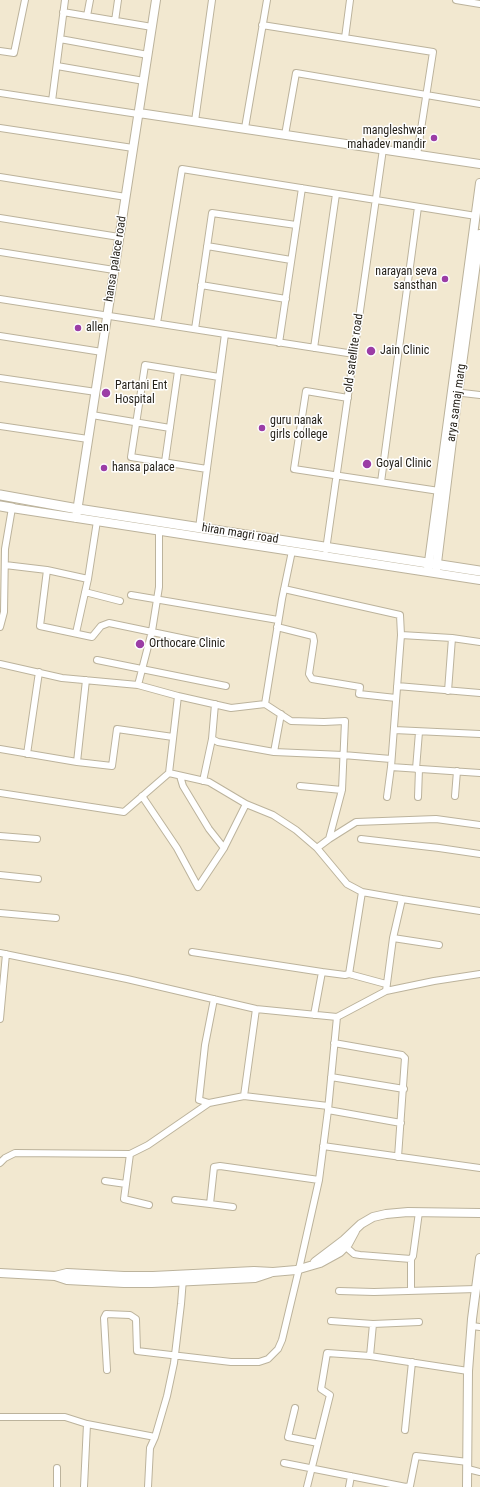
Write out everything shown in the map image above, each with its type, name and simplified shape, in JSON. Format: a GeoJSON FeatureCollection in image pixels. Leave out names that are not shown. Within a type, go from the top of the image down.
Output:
{"type":"FeatureCollection","features":[{"type":"Feature","properties":{"kind":"main road","name":"hiran magri road"},"geometry":{"type":"LineString","coordinates":[[0,495],[77,514],[199,528],[326,552],[432,568],[480,571]]}},
{"type":"Feature","properties":{"kind":"main road"},"geometry":{"type":"LineString","coordinates":[[0,506],[12,508]]}},
{"type":"Feature","properties":{"kind":"street"},"geometry":{"type":"LineString","coordinates":[[0,51],[14,53],[25,0]]}},
{"type":"Feature","properties":{"kind":"street"},"geometry":{"type":"LineString","coordinates":[[52,101],[65,0]]}},
{"type":"Feature","properties":{"kind":"street"},"geometry":{"type":"LineString","coordinates":[[87,16],[90,0]]}},
{"type":"Feature","properties":{"kind":"street"},"geometry":{"type":"LineString","coordinates":[[115,21],[118,0]]}},
{"type":"Feature","properties":{"kind":"street","name":"hansa palace road"},"geometry":{"type":"LineString","coordinates":[[77,514],[156,0]]}},
{"type":"Feature","properties":{"kind":"street"},"geometry":{"type":"LineString","coordinates":[[195,121],[212,0]]}},
{"type":"Feature","properties":{"kind":"street"},"geometry":{"type":"LineString","coordinates":[[245,128],[266,0]]}},
{"type":"Feature","properties":{"kind":"street"},"geometry":{"type":"LineString","coordinates":[[345,38],[350,0]]}},
{"type":"Feature","properties":{"kind":"street"},"geometry":{"type":"LineString","coordinates":[[456,0],[480,4]]}},
{"type":"Feature","properties":{"kind":"street"},"geometry":{"type":"LineString","coordinates":[[63,12],[152,27]]}},
{"type":"Feature","properties":{"kind":"street"},"geometry":{"type":"LineString","coordinates":[[262,25],[433,52],[418,155]]}},
{"type":"Feature","properties":{"kind":"street"},"geometry":{"type":"LineString","coordinates":[[60,39],[148,55]]}},
{"type":"Feature","properties":{"kind":"street"},"geometry":{"type":"LineString","coordinates":[[57,66],[144,81]]}},
{"type":"Feature","properties":{"kind":"street"},"geometry":{"type":"LineString","coordinates":[[285,135],[296,73],[480,104]]}},
{"type":"Feature","properties":{"kind":"street"},"geometry":{"type":"LineString","coordinates":[[0,93],[138,114],[245,128],[480,164]]}},
{"type":"Feature","properties":{"kind":"street"},"geometry":{"type":"LineString","coordinates":[[0,128],[133,148]]}},
{"type":"Feature","properties":{"kind":"street","name":"old satellite road"},"geometry":{"type":"LineString","coordinates":[[326,552],[382,149]]}},
{"type":"Feature","properties":{"kind":"street"},"geometry":{"type":"LineString","coordinates":[[157,323],[182,169],[476,216]]}},
{"type":"Feature","properties":{"kind":"street"},"geometry":{"type":"LineString","coordinates":[[0,177],[126,197]]}},
{"type":"Feature","properties":{"kind":"street"},"geometry":{"type":"LineString","coordinates":[[476,252],[476,216],[480,182]]}},
{"type":"Feature","properties":{"kind":"street"},"geometry":{"type":"LineString","coordinates":[[279,343],[302,188]]}},
{"type":"Feature","properties":{"kind":"street"},"geometry":{"type":"LineString","coordinates":[[314,348],[336,194]]}},
{"type":"Feature","properties":{"kind":"street"},"geometry":{"type":"LineString","coordinates":[[381,482],[418,207]]}},
{"type":"Feature","properties":{"kind":"street"},"geometry":{"type":"LineString","coordinates":[[195,329],[212,213],[296,225]]}},
{"type":"Feature","properties":{"kind":"street"},"geometry":{"type":"LineString","coordinates":[[0,218],[120,237]]}},
{"type":"Feature","properties":{"kind":"street","name":"arya samaj marg"},"geometry":{"type":"LineString","coordinates":[[432,568],[455,392],[480,234]]}},
{"type":"Feature","properties":{"kind":"street"},"geometry":{"type":"LineString","coordinates":[[207,246],[291,260]]}},
{"type":"Feature","properties":{"kind":"street"},"geometry":{"type":"LineString","coordinates":[[0,252],[114,270]]}},
{"type":"Feature","properties":{"kind":"street"},"geometry":{"type":"LineString","coordinates":[[201,285],[286,299]]}},
{"type":"Feature","properties":{"kind":"street"},"geometry":{"type":"LineString","coordinates":[[0,299],[354,354]]}},
{"type":"Feature","properties":{"kind":"street"},"geometry":{"type":"LineString","coordinates":[[199,528],[225,334]]}},
{"type":"Feature","properties":{"kind":"street"},"geometry":{"type":"LineString","coordinates":[[0,336],[102,352]]}},
{"type":"Feature","properties":{"kind":"street"},"geometry":{"type":"LineString","coordinates":[[207,469],[131,457],[145,365],[219,377]]}},
{"type":"Feature","properties":{"kind":"street"},"geometry":{"type":"LineString","coordinates":[[165,462],[178,371]]}},
{"type":"Feature","properties":{"kind":"street"},"geometry":{"type":"LineString","coordinates":[[0,378],[96,392]]}},
{"type":"Feature","properties":{"kind":"street"},"geometry":{"type":"LineString","coordinates":[[348,398],[306,391],[294,469],[439,491]]}},
{"type":"Feature","properties":{"kind":"street"},"geometry":{"type":"LineString","coordinates":[[480,396],[455,392],[439,491],[432,568],[480,580]]}},
{"type":"Feature","properties":{"kind":"street"},"geometry":{"type":"LineString","coordinates":[[92,415],[170,428]]}},
{"type":"Feature","properties":{"kind":"street"},"geometry":{"type":"LineString","coordinates":[[0,426],[88,439]]}},
{"type":"Feature","properties":{"kind":"street"},"geometry":{"type":"LineString","coordinates":[[0,627],[4,612],[5,548],[12,508],[77,514],[98,521],[292,551],[326,552]]}},
{"type":"Feature","properties":{"kind":"street"},"geometry":{"type":"LineString","coordinates":[[76,633],[88,579],[98,521]]}},
{"type":"Feature","properties":{"kind":"street"},"geometry":{"type":"LineString","coordinates":[[138,685],[152,631],[159,587],[159,531]]}},
{"type":"Feature","properties":{"kind":"street"},"geometry":{"type":"LineString","coordinates":[[265,704],[278,620],[292,551]]}},
{"type":"Feature","properties":{"kind":"street"},"geometry":{"type":"LineString","coordinates":[[5,566],[47,570],[88,579]]}},
{"type":"Feature","properties":{"kind":"street"},"geometry":{"type":"LineString","coordinates":[[47,570],[40,626],[92,637],[102,626],[109,624],[152,631],[200,642]]}},
{"type":"Feature","properties":{"kind":"street"},"geometry":{"type":"LineString","coordinates":[[284,589],[400,616],[401,635],[392,759],[387,797]]}},
{"type":"Feature","properties":{"kind":"street"},"geometry":{"type":"LineString","coordinates":[[85,592],[120,601]]}},
{"type":"Feature","properties":{"kind":"street"},"geometry":{"type":"LineString","coordinates":[[131,595],[278,620]]}},
{"type":"Feature","properties":{"kind":"street"},"geometry":{"type":"LineString","coordinates":[[277,627],[313,636],[314,641],[309,674],[312,679],[360,687],[359,694],[396,698]]}},
{"type":"Feature","properties":{"kind":"street"},"geometry":{"type":"LineString","coordinates":[[401,635],[452,638],[480,642]]}},
{"type":"Feature","properties":{"kind":"street"},"geometry":{"type":"LineString","coordinates":[[448,691],[452,638]]}},
{"type":"Feature","properties":{"kind":"street"},"geometry":{"type":"LineString","coordinates":[[97,660],[226,686]]}},
{"type":"Feature","properties":{"kind":"street"},"geometry":{"type":"LineString","coordinates":[[0,664],[62,678],[138,685],[231,708],[265,704],[291,721],[345,721],[342,790],[329,839]]}},
{"type":"Feature","properties":{"kind":"street"},"geometry":{"type":"LineString","coordinates":[[27,754],[39,672]]}},
{"type":"Feature","properties":{"kind":"street"},"geometry":{"type":"LineString","coordinates":[[77,762],[86,680]]}},
{"type":"Feature","properties":{"kind":"street"},"geometry":{"type":"LineString","coordinates":[[397,686],[480,693]]}},
{"type":"Feature","properties":{"kind":"street"},"geometry":{"type":"LineString","coordinates":[[0,793],[124,812],[169,773],[178,696]]}},
{"type":"Feature","properties":{"kind":"street"},"geometry":{"type":"LineString","coordinates":[[203,781],[212,739],[215,704]]}},
{"type":"Feature","properties":{"kind":"street"},"geometry":{"type":"LineString","coordinates":[[274,752],[281,714]]}},
{"type":"Feature","properties":{"kind":"street"},"geometry":{"type":"LineString","coordinates":[[0,749],[77,762],[112,766],[117,729],[173,737]]}},
{"type":"Feature","properties":{"kind":"street"},"geometry":{"type":"LineString","coordinates":[[394,730],[480,734]]}},
{"type":"Feature","properties":{"kind":"street"},"geometry":{"type":"LineString","coordinates":[[418,797],[419,732]]}},
{"type":"Feature","properties":{"kind":"street"},"geometry":{"type":"LineString","coordinates":[[212,739],[218,742],[274,752],[392,759]]}},
{"type":"Feature","properties":{"kind":"street"},"geometry":{"type":"LineString","coordinates":[[391,767],[480,773]]}},
{"type":"Feature","properties":{"kind":"street"},"geometry":{"type":"LineString","coordinates":[[455,796],[457,771]]}},
{"type":"Feature","properties":{"kind":"street"},"geometry":{"type":"LineString","coordinates":[[169,773],[209,782],[246,804],[273,815],[296,830],[317,848],[348,884],[362,892],[480,911]]}},
{"type":"Feature","properties":{"kind":"street"},"geometry":{"type":"LineString","coordinates":[[180,776],[187,792],[209,829],[224,848]]}},
{"type":"Feature","properties":{"kind":"street"},"geometry":{"type":"LineString","coordinates":[[300,786],[342,790]]}},
{"type":"Feature","properties":{"kind":"street"},"geometry":{"type":"LineString","coordinates":[[142,796],[178,848],[198,887],[224,848],[246,804]]}},
{"type":"Feature","properties":{"kind":"street"},"geometry":{"type":"LineString","coordinates":[[317,848],[356,822],[436,819],[480,825]]}},
{"type":"Feature","properties":{"kind":"street"},"geometry":{"type":"LineString","coordinates":[[0,836],[37,839]]}},
{"type":"Feature","properties":{"kind":"street"},"geometry":{"type":"LineString","coordinates":[[361,839],[480,854]]}},
{"type":"Feature","properties":{"kind":"street"},"geometry":{"type":"LineString","coordinates":[[0,875],[38,878]]}},
{"type":"Feature","properties":{"kind":"street"},"geometry":{"type":"LineString","coordinates":[[349,974],[362,892]]}},
{"type":"Feature","properties":{"kind":"street"},"geometry":{"type":"LineString","coordinates":[[386,991],[393,938],[402,899]]}},
{"type":"Feature","properties":{"kind":"street"},"geometry":{"type":"LineString","coordinates":[[0,914],[56,918]]}},
{"type":"Feature","properties":{"kind":"street"},"geometry":{"type":"LineString","coordinates":[[393,938],[439,945]]}},
{"type":"Feature","properties":{"kind":"street"},"geometry":{"type":"LineString","coordinates":[[192,952],[322,972],[345,975],[349,974],[386,984]]}},
{"type":"Feature","properties":{"kind":"street"},"geometry":{"type":"LineString","coordinates":[[0,1019],[3,954],[127,979],[256,1009],[337,1017],[386,991],[434,981],[480,974]]}},
{"type":"Feature","properties":{"kind":"street"},"geometry":{"type":"LineString","coordinates":[[314,1015],[322,972]]}},
{"type":"Feature","properties":{"kind":"street"},"geometry":{"type":"LineString","coordinates":[[209,1103],[199,1100],[205,1045],[214,999]]}},
{"type":"Feature","properties":{"kind":"street"},"geometry":{"type":"LineString","coordinates":[[244,1096],[256,1009]]}},
{"type":"Feature","properties":{"kind":"street"},"geometry":{"type":"LineString","coordinates":[[107,1370],[104,1318],[106,1314],[130,1316],[136,1319],[136,1350],[236,1362],[260,1362],[266,1361],[278,1349],[282,1340],[319,1180],[337,1017]]}},
{"type":"Feature","properties":{"kind":"street"},"geometry":{"type":"LineString","coordinates":[[334,1043],[402,1055],[405,1058],[406,1062],[398,1157]]}},
{"type":"Feature","properties":{"kind":"street"},"geometry":{"type":"LineString","coordinates":[[331,1077],[404,1089]]}},
{"type":"Feature","properties":{"kind":"street"},"geometry":{"type":"LineString","coordinates":[[0,1163],[4,1158],[15,1153],[130,1154],[148,1145],[209,1103],[244,1096],[328,1108],[401,1123]]}},
{"type":"Feature","properties":{"kind":"street"},"geometry":{"type":"LineString","coordinates":[[323,1146],[480,1168]]}},
{"type":"Feature","properties":{"kind":"street"},"geometry":{"type":"LineString","coordinates":[[130,1154],[124,1199],[149,1205]]}},
{"type":"Feature","properties":{"kind":"street"},"geometry":{"type":"LineString","coordinates":[[210,1204],[214,1167],[220,1166],[319,1180]]}},
{"type":"Feature","properties":{"kind":"street"},"geometry":{"type":"LineString","coordinates":[[106,1181],[126,1184]]}},
{"type":"Feature","properties":{"kind":"street"},"geometry":{"type":"LineString","coordinates":[[175,1200],[233,1207]]}},
{"type":"Feature","properties":{"kind":"street"},"geometry":{"type":"LineString","coordinates":[[310,1267],[355,1231],[361,1224],[367,1220],[379,1216],[418,1212],[480,1213]]}},
{"type":"Feature","properties":{"kind":"street"},"geometry":{"type":"LineString","coordinates":[[411,1290],[411,1259],[413,1256],[418,1212]]}},
{"type":"Feature","properties":{"kind":"street"},"geometry":{"type":"LineString","coordinates":[[0,1273],[55,1276],[67,1280],[124,1283],[183,1279],[255,1278],[273,1272],[310,1267],[328,1260],[346,1247],[355,1231]]}},
{"type":"Feature","properties":{"kind":"street"},"geometry":{"type":"LineString","coordinates":[[346,1247],[354,1254],[411,1259]]}},
{"type":"Feature","properties":{"kind":"street"},"geometry":{"type":"LineString","coordinates":[[467,1487],[468,1371],[476,1327],[476,1289],[480,1258]]}},
{"type":"Feature","properties":{"kind":"street"},"geometry":{"type":"LineString","coordinates":[[148,1487],[150,1448],[155,1437],[167,1396],[176,1354],[183,1279]]}},
{"type":"Feature","properties":{"kind":"street"},"geometry":{"type":"LineString","coordinates":[[339,1291],[374,1292],[476,1289]]}},
{"type":"Feature","properties":{"kind":"street"},"geometry":{"type":"LineString","coordinates":[[331,1321],[373,1324],[419,1322]]}},
{"type":"Feature","properties":{"kind":"street"},"geometry":{"type":"LineString","coordinates":[[370,1356],[373,1324]]}},
{"type":"Feature","properties":{"kind":"street"},"geometry":{"type":"LineString","coordinates":[[307,1487],[330,1395],[321,1389],[327,1353],[370,1356],[468,1371]]}},
{"type":"Feature","properties":{"kind":"street"},"geometry":{"type":"LineString","coordinates":[[405,1430],[412,1362]]}},
{"type":"Feature","properties":{"kind":"street"},"geometry":{"type":"LineString","coordinates":[[294,1408],[288,1437],[318,1443]]}},
{"type":"Feature","properties":{"kind":"street"},"geometry":{"type":"LineString","coordinates":[[0,1417],[64,1418],[155,1437]]}},
{"type":"Feature","properties":{"kind":"street"},"geometry":{"type":"LineString","coordinates":[[84,1487],[87,1424]]}},
{"type":"Feature","properties":{"kind":"street"},"geometry":{"type":"LineString","coordinates":[[284,1463],[351,1476],[391,1486],[406,1487],[410,1486],[416,1456],[468,1466],[480,1472]]}},
{"type":"Feature","properties":{"kind":"street"},"geometry":{"type":"LineString","coordinates":[[57,1468],[57,1487]]}},
{"type":"Feature","properties":{"kind":"street"},"geometry":{"type":"LineString","coordinates":[[348,1487],[351,1476]]}},
{"type":"Feature","properties":{"kind":"place","name":"mangleshwar mahadev mandir"},"geometry":{"type":"Point","coordinates":[434,138]}},
{"type":"Feature","properties":{"kind":"place","name":"narayan seva sansthan"},"geometry":{"type":"Point","coordinates":[445,279]}},
{"type":"Feature","properties":{"kind":"place","name":"allen"},"geometry":{"type":"Point","coordinates":[78,328]}},
{"type":"Feature","properties":{"kind":"place","name":"Jain Clinic"},"geometry":{"type":"Point","coordinates":[371,351]}},
{"type":"Feature","properties":{"kind":"place","name":"Partani Ent Hospital"},"geometry":{"type":"Point","coordinates":[106,393]}},
{"type":"Feature","properties":{"kind":"place","name":"guru nanak girls college"},"geometry":{"type":"Point","coordinates":[262,428]}},
{"type":"Feature","properties":{"kind":"place","name":"Goyal Clinic"},"geometry":{"type":"Point","coordinates":[367,464]}},
{"type":"Feature","properties":{"kind":"place","name":"hansa palace"},"geometry":{"type":"Point","coordinates":[104,468]}},
{"type":"Feature","properties":{"kind":"place","name":"Orthocare Clinic"},"geometry":{"type":"Point","coordinates":[140,644]}}]}
